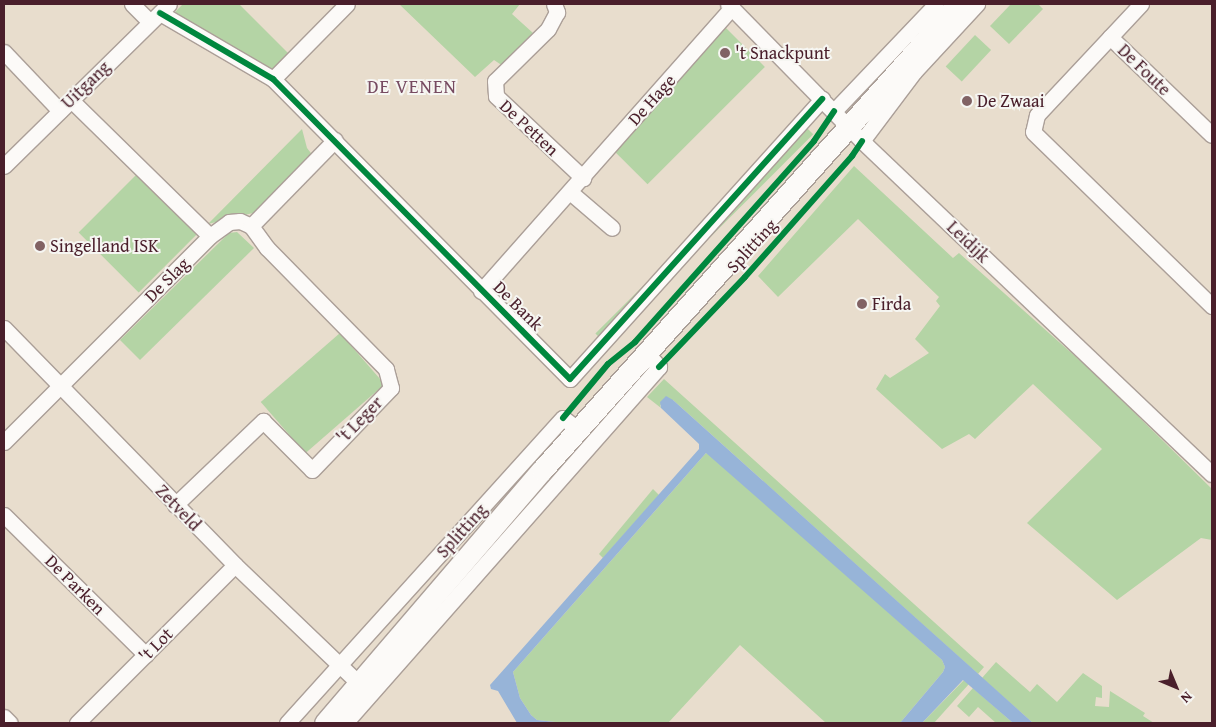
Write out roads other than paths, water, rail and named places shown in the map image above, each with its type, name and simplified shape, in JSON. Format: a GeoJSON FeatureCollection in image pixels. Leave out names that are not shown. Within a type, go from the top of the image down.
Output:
{"type":"FeatureCollection","features":[{"type":"Feature","properties":{"kind":"main road","name":"Splitting"},"geometry":{"type":"LineString","coordinates":[[325,723],[363,688],[571,424],[647,354],[958,4]]}},
{"type":"Feature","properties":{"kind":"street","name":"De Bank"},"geometry":{"type":"LineString","coordinates":[[132,4],[159,13],[273,79],[570,379],[822,99]]}},
{"type":"Feature","properties":{"kind":"street"},"geometry":{"type":"LineString","coordinates":[[273,79],[347,4]]}},
{"type":"Feature","properties":{"kind":"street","name":"De Petten"},"geometry":{"type":"LineString","coordinates":[[554,4],[557,12],[548,29],[495,81],[496,96],[582,178]]}},
{"type":"Feature","properties":{"kind":"street","name":"Splitting"},"geometry":{"type":"LineString","coordinates":[[848,126],[936,4]]}},
{"type":"Feature","properties":{"kind":"street","name":"Splitting"},"geometry":{"type":"LineString","coordinates":[[848,126],[914,72],[977,4]]}},
{"type":"Feature","properties":{"kind":"street","name":"De Foute"},"geometry":{"type":"LineString","coordinates":[[1141,4],[1110,37],[1212,135]]}},
{"type":"Feature","properties":{"kind":"street","name":"De Hage"},"geometry":{"type":"LineString","coordinates":[[481,291],[570,192],[730,5]]}},
{"type":"Feature","properties":{"kind":"street","name":"Leidijk"},"geometry":{"type":"LineString","coordinates":[[730,5],[848,126],[1212,474]]}},
{"type":"Feature","properties":{"kind":"street","name":"Uitgang"},"geometry":{"type":"LineString","coordinates":[[4,166],[159,13]]}},
{"type":"Feature","properties":{"kind":"street"},"geometry":{"type":"LineString","coordinates":[[1110,37],[1037,115],[1033,132],[1212,306]]}},
{"type":"Feature","properties":{"kind":"street"},"geometry":{"type":"LineString","coordinates":[[4,52],[60,111]]}},
{"type":"Feature","properties":{"kind":"street"},"geometry":{"type":"LineString","coordinates":[[71,100],[210,236]]}},
{"type":"Feature","properties":{"kind":"street"},"geometry":{"type":"LineString","coordinates":[[251,226],[335,140]]}},
{"type":"Feature","properties":{"kind":"street"},"geometry":{"type":"LineString","coordinates":[[570,192],[612,228]]}},
{"type":"Feature","properties":{"kind":"street","name":"De Slag"},"geometry":{"type":"LineString","coordinates":[[4,442],[210,236],[229,222],[240,221],[251,226]]}},
{"type":"Feature","properties":{"kind":"street","name":"'t Leger"},"geometry":{"type":"LineString","coordinates":[[175,505],[262,421],[312,470],[391,388],[386,369],[267,248],[251,226]]}},
{"type":"Feature","properties":{"kind":"street","name":"Zetveld"},"geometry":{"type":"LineString","coordinates":[[4,328],[175,505],[363,688]]}},
{"type":"Feature","properties":{"kind":"street","name":"Splitting"},"geometry":{"type":"LineString","coordinates":[[345,723],[363,688],[659,367],[647,354]]}},
{"type":"Feature","properties":{"kind":"street","name":"Splitting"},"geometry":{"type":"LineString","coordinates":[[287,723],[571,424]]}},
{"type":"Feature","properties":{"kind":"street","name":"De Parken"},"geometry":{"type":"LineString","coordinates":[[4,515],[146,655]]}},
{"type":"Feature","properties":{"kind":"street","name":"'t Lot"},"geometry":{"type":"LineString","coordinates":[[77,723],[235,565]]}},
{"type":"Feature","properties":{"kind":"street"},"geometry":{"type":"LineString","coordinates":[[4,717],[10,723]]}},
{"type":"Feature","properties":{"kind":"water"},"geometry":{"type":"Polygon","coordinates":[[[666,396],[673,400],[1033,723],[1013,723],[963,680],[922,723],[900,723],[943,672],[945,667],[942,660],[706,453],[513,672],[520,698],[531,715],[537,720],[564,723],[517,723],[498,691],[491,689],[490,685],[699,449],[699,444],[661,408],[660,402],[666,396]]]}},
{"type":"Feature","properties":{"kind":"place","name":"'t Snackpunt"},"geometry":{"type":"Point","coordinates":[725,53]}},
{"type":"Feature","properties":{"kind":"place","name":"De Zwaai"},"geometry":{"type":"Point","coordinates":[967,101]}},
{"type":"Feature","properties":{"kind":"place","name":"Singelland ISK"},"geometry":{"type":"Point","coordinates":[40,246]}},
{"type":"Feature","properties":{"kind":"place","name":"Firda"},"geometry":{"type":"Point","coordinates":[862,304]}},
{"type":"Feature","properties":{"kind":"district","name":"DE VENEN"},"geometry":{"type":"Point","coordinates":[412,87]}}]}
